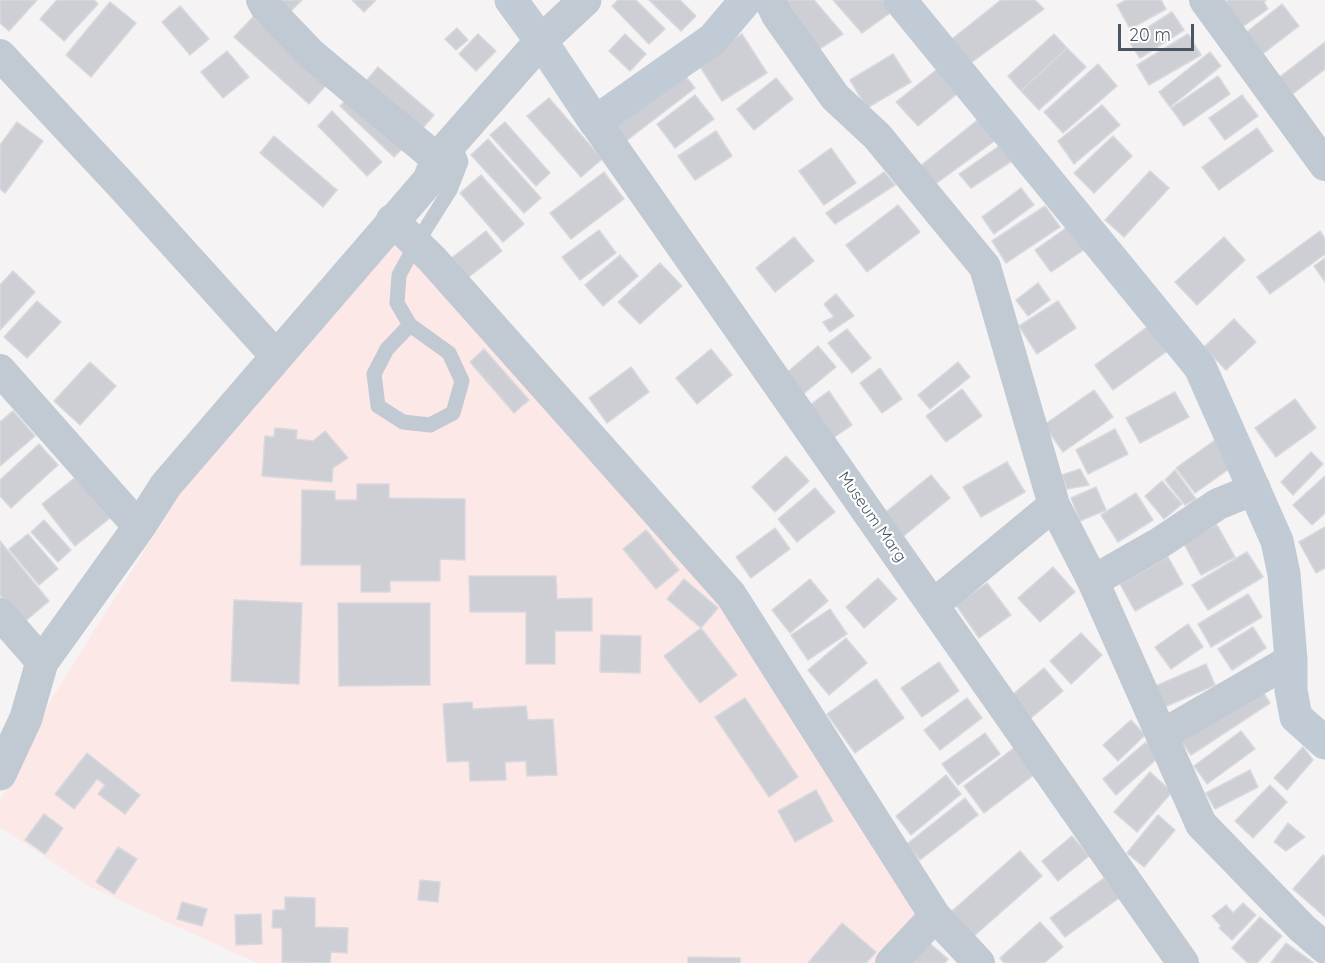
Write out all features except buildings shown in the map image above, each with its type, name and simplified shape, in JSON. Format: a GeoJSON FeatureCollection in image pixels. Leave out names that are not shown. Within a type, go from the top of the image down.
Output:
{"type":"FeatureCollection","features":[{"type":"Feature","properties":{"kind":"main road"},"geometry":{"type":"LineString","coordinates":[[511,0],[541,40],[595,122],[713,39],[746,0]]}},
{"type":"Feature","properties":{"kind":"main road"},"geometry":{"type":"LineString","coordinates":[[900,0],[1200,366],[1277,541],[1284,574],[1291,660],[1291,690],[1296,717],[1325,743]]}},
{"type":"Feature","properties":{"kind":"street"},"geometry":{"type":"LineString","coordinates":[[262,0],[311,54],[445,150]]}},
{"type":"Feature","properties":{"kind":"street"},"geometry":{"type":"LineString","coordinates":[[0,774],[26,718],[42,662],[140,527],[166,485],[392,220],[429,180],[445,150],[541,40],[585,0]]}},
{"type":"Feature","properties":{"kind":"street"},"geometry":{"type":"LineString","coordinates":[[770,0],[777,15],[834,97],[877,136],[985,267],[1054,505],[1093,581],[1201,824],[1302,928],[1325,948]]}},
{"type":"Feature","properties":{"kind":"street"},"geometry":{"type":"LineString","coordinates":[[1205,0],[1325,165]]}},
{"type":"Feature","properties":{"kind":"street"},"geometry":{"type":"LineString","coordinates":[[0,55],[276,356]]}},
{"type":"Feature","properties":{"kind":"street","name":"Museum Marg"},"geometry":{"type":"LineString","coordinates":[[595,122],[1184,963]]}},
{"type":"Feature","properties":{"kind":"street"},"geometry":{"type":"LineString","coordinates":[[392,220],[440,268],[731,595],[935,916],[979,963]]}},
{"type":"Feature","properties":{"kind":"street"},"geometry":{"type":"LineString","coordinates":[[0,370],[140,527]]}},
{"type":"Feature","properties":{"kind":"street"},"geometry":{"type":"LineString","coordinates":[[1093,581],[1158,544],[1218,504],[1255,489]]}},
{"type":"Feature","properties":{"kind":"street"},"geometry":{"type":"LineString","coordinates":[[933,604],[1054,505]]}},
{"type":"Feature","properties":{"kind":"street"},"geometry":{"type":"LineString","coordinates":[[0,614],[42,662]]}},
{"type":"Feature","properties":{"kind":"street"},"geometry":{"type":"LineString","coordinates":[[1162,735],[1291,660]]}},
{"type":"Feature","properties":{"kind":"street"},"geometry":{"type":"LineString","coordinates":[[891,963],[935,916]]}},
{"type":"Feature","properties":{"kind":"lane"},"geometry":{"type":"LineString","coordinates":[[410,325],[387,349],[374,374],[378,406],[403,422],[430,425],[453,413],[462,381],[449,353],[410,325],[396,303],[399,275],[416,243],[450,190],[461,162],[445,150]]}},
{"type":"Feature","properties":{"kind":"shaded area"},"geometry":{"type":"Polygon","coordinates":[[[397,243],[711,591],[915,911],[914,923],[879,963],[257,963],[89,886],[0,827],[0,801],[51,700],[185,486],[397,243]]]}}]}
